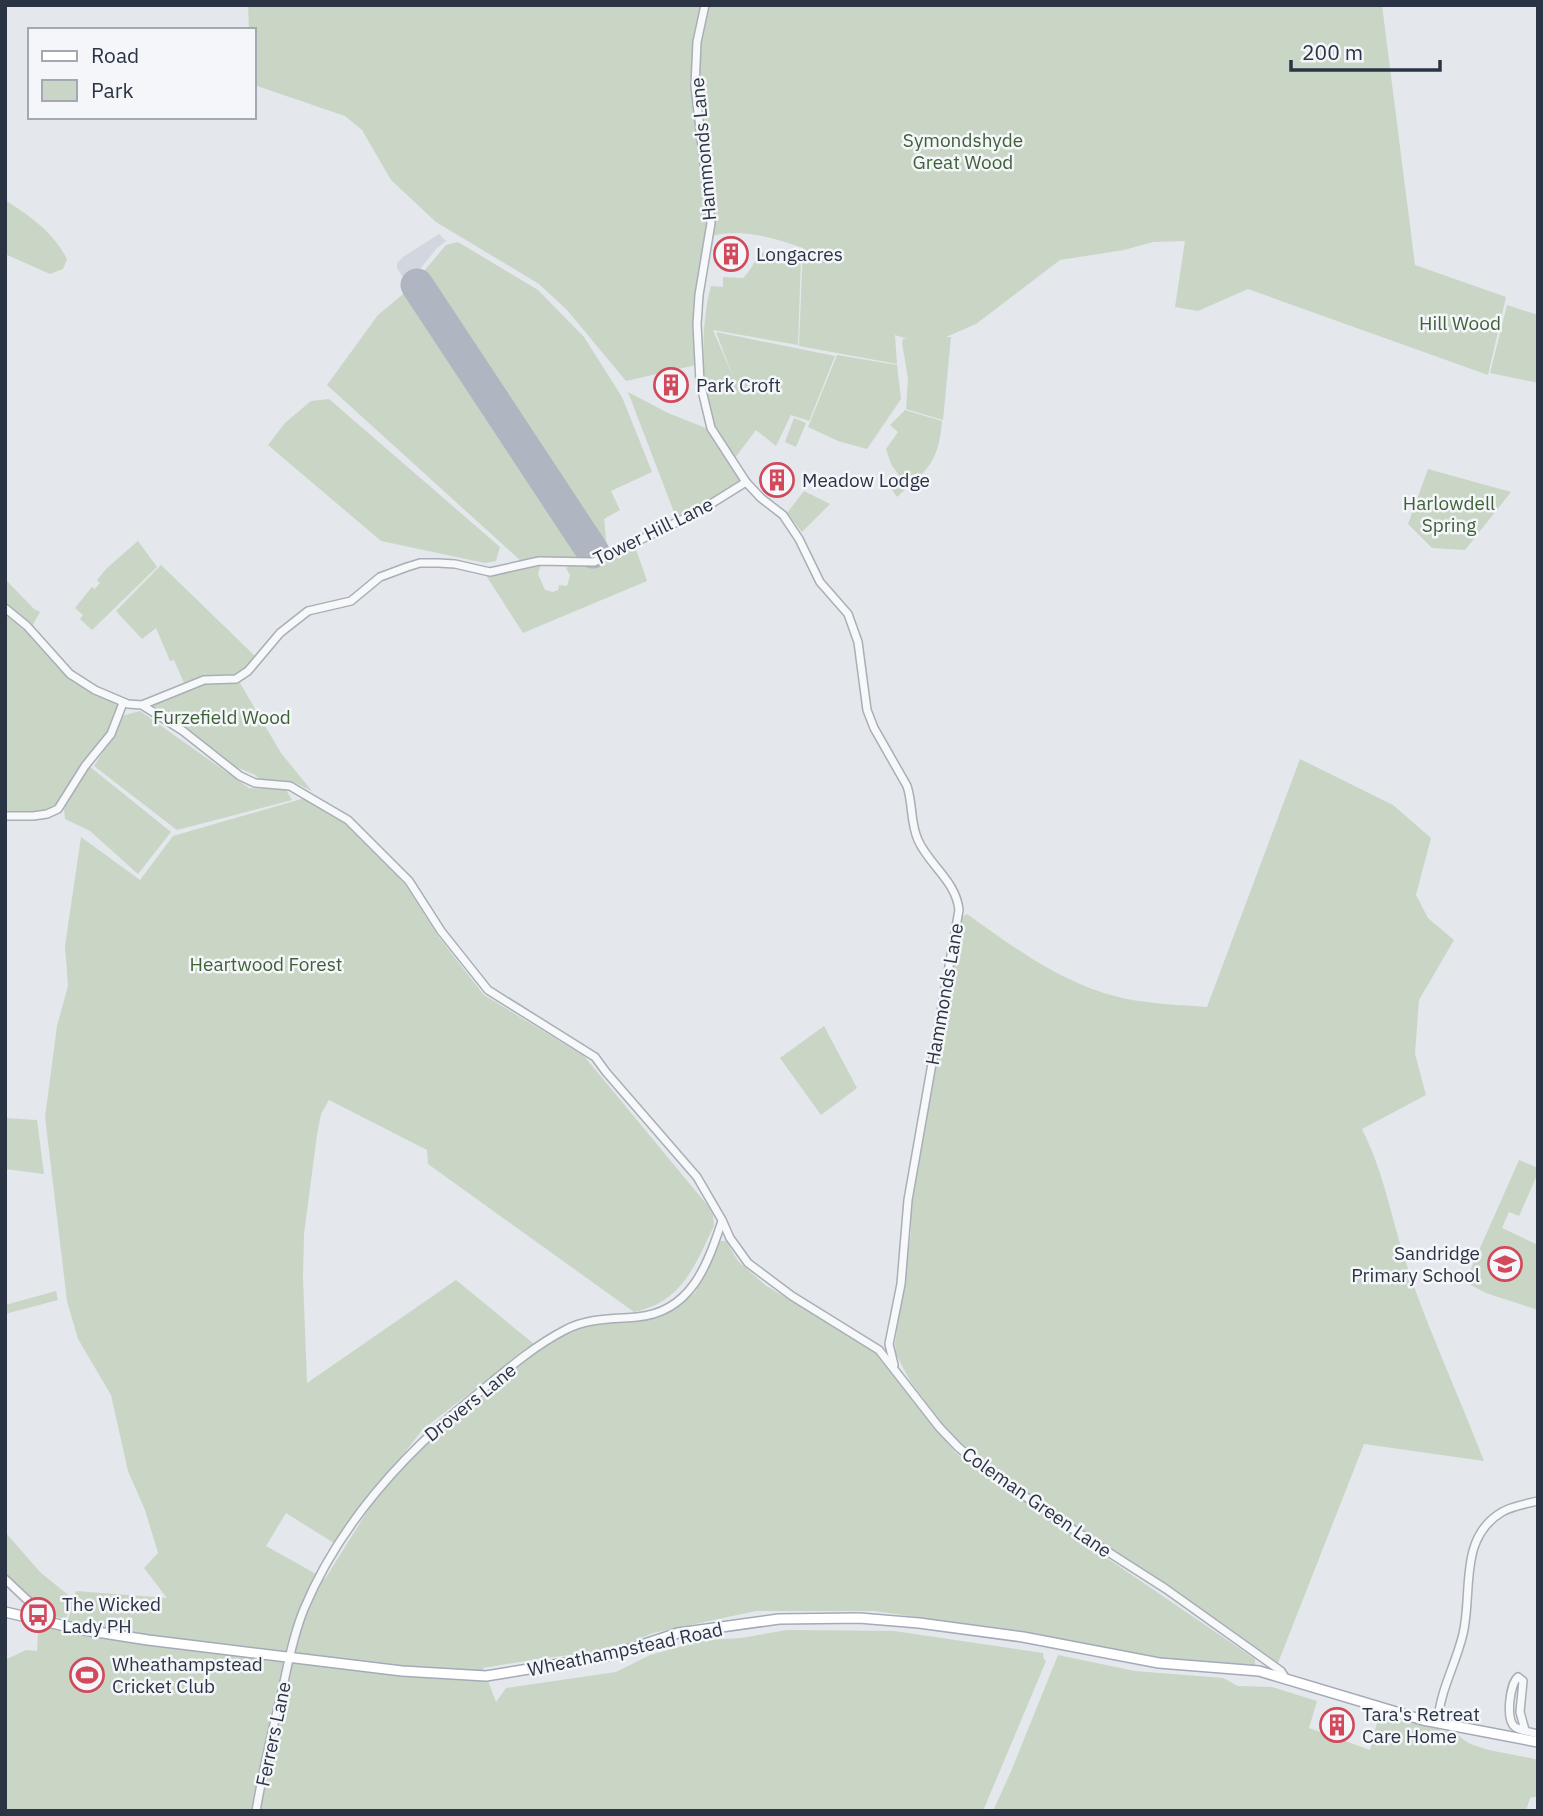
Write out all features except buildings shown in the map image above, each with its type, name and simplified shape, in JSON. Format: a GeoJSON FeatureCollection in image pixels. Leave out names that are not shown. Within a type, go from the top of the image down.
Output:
{"type":"FeatureCollection","features":[{"type":"Feature","properties":{"kind":"main road","name":"Wheathampstead Road"},"geometry":{"type":"LineString","coordinates":[[5,1612],[112,1635],[425,1673],[494,1676],[608,1656],[692,1631],[779,1619],[859,1618],[919,1623],[1001,1633],[1159,1663],[1245,1669],[1393,1712],[1478,1732],[1538,1742]]}},
{"type":"Feature","properties":{"kind":"street","name":"Hammonds Lane"},"geometry":{"type":"LineString","coordinates":[[705,5],[698,42],[695,86],[711,223],[697,314],[700,382],[714,436],[746,482],[783,515],[799,539],[820,582],[848,614],[858,642],[867,710],[874,728],[907,786],[913,827],[919,843],[958,900],[959,910],[949,973],[908,1200],[901,1284],[889,1344],[894,1366]]}},
{"type":"Feature","properties":{"kind":"street","name":"Tower Hill Lane"},"geometry":{"type":"LineString","coordinates":[[142,705],[204,680],[236,679],[248,671],[280,633],[308,611],[351,601],[380,577],[407,567],[420,563],[455,564],[490,572],[539,561],[594,562],[698,512],[746,482]]}},
{"type":"Feature","properties":{"kind":"street","name":"Coleman Green Lane"},"geometry":{"type":"LineString","coordinates":[[5,608],[27,626],[70,674],[94,690],[123,703],[142,705],[183,731],[240,776],[255,783],[290,786],[348,820],[409,881],[441,931],[488,990],[596,1057],[697,1177],[748,1263],[880,1350],[939,1427],[976,1462],[1063,1523],[1166,1589],[1281,1671],[1286,1679]]}},
{"type":"Feature","properties":{"kind":"street"},"geometry":{"type":"LineString","coordinates":[[5,816],[47,814],[58,808],[85,766],[111,734],[123,703]]}},
{"type":"Feature","properties":{"kind":"street","name":"Drovers Lane"},"geometry":{"type":"LineString","coordinates":[[289,1657],[303,1610],[325,1566],[365,1505],[412,1450],[435,1428],[542,1343],[565,1330],[579,1323],[651,1315],[681,1300],[692,1290],[722,1220]]}},
{"type":"Feature","properties":{"kind":"street"},"geometry":{"type":"LineString","coordinates":[[718,1233],[729,1235]]}},
{"type":"Feature","properties":{"kind":"street"},"geometry":{"type":"LineString","coordinates":[[880,1350],[889,1344]]}},
{"type":"Feature","properties":{"kind":"street"},"geometry":{"type":"LineString","coordinates":[[1438,1721],[1440,1699],[1463,1633],[1467,1613],[1470,1558],[1477,1537],[1490,1521],[1504,1510],[1538,1501]]}},
{"type":"Feature","properties":{"kind":"street"},"geometry":{"type":"LineString","coordinates":[[5,1579],[39,1611],[43,1621]]}},
{"type":"Feature","properties":{"kind":"street","name":"Ferrers Lane"},"geometry":{"type":"LineString","coordinates":[[256,1811],[289,1657]]}},
{"type":"Feature","properties":{"kind":"street"},"geometry":{"type":"LineString","coordinates":[[1525,1730],[1520,1712],[1522,1681],[1518,1677],[1512,1685],[1510,1720],[1514,1726],[1525,1730],[1538,1734]]}},
{"type":"Feature","properties":{"kind":"shaded area"},"geometry":{"type":"Polygon","coordinates":[[[439,234],[446,241],[416,274],[584,524],[604,519],[607,553],[590,560],[397,268],[397,263],[403,257],[439,234]]]}},
{"type":"Feature","properties":{"kind":"green space","name":"Symondshyde Great Wood"},"geometry":{"type":"Polygon","coordinates":[[[248,5],[1382,5],[1415,265],[1506,297],[1488,375],[1248,289],[1198,311],[1175,307],[1185,241],[1153,242],[1124,250],[1060,260],[976,324],[946,337],[951,337],[943,420],[906,409],[908,378],[902,343],[903,339],[907,339],[895,335],[897,364],[799,346],[803,248],[767,237],[730,233],[706,238],[696,365],[626,381],[567,310],[539,284],[436,222],[391,180],[362,130],[345,116],[256,86],[256,28],[249,28],[248,5]]]}},
{"type":"Feature","properties":{"kind":"green space"},"geometry":{"type":"Polygon","coordinates":[[[5,200],[55,240],[67,259],[63,269],[50,274],[5,254],[5,200]]]}},
{"type":"Feature","properties":{"kind":"green space"},"geometry":{"type":"Polygon","coordinates":[[[458,242],[538,290],[584,337],[622,397],[652,472],[611,491],[620,510],[604,519],[607,553],[590,560],[552,557],[522,562],[327,385],[378,315],[408,290],[446,245],[458,242]]]}},
{"type":"Feature","properties":{"kind":"green space"},"geometry":{"type":"Polygon","coordinates":[[[765,252],[801,256],[798,345],[713,330],[733,377],[716,332],[835,356],[809,421],[791,415],[776,446],[756,430],[735,458],[716,430],[706,394],[704,337],[707,301],[711,286],[723,287],[723,277],[743,278],[758,257],[765,252]]]}},
{"type":"Feature","properties":{"kind":"green space"},"geometry":{"type":"Polygon","coordinates":[[[1507,305],[1538,315],[1538,383],[1490,373],[1507,305]]]}},
{"type":"Feature","properties":{"kind":"green space"},"geometry":{"type":"Polygon","coordinates":[[[837,355],[897,365],[901,399],[867,449],[838,441],[808,427],[837,355]]]}},
{"type":"Feature","properties":{"kind":"green space"},"geometry":{"type":"Polygon","coordinates":[[[628,392],[668,413],[706,428],[743,482],[677,520],[628,392]]]}},
{"type":"Feature","properties":{"kind":"green space"},"geometry":{"type":"Polygon","coordinates":[[[329,399],[500,547],[496,561],[485,563],[381,541],[268,445],[285,423],[311,401],[329,399]]]}},
{"type":"Feature","properties":{"kind":"green space"},"geometry":{"type":"Polygon","coordinates":[[[905,410],[942,421],[938,447],[930,465],[897,497],[890,487],[900,477],[891,464],[886,449],[898,432],[890,425],[905,410]]]}},
{"type":"Feature","properties":{"kind":"green space"},"geometry":{"type":"Polygon","coordinates":[[[794,418],[806,423],[796,447],[785,442],[794,418]]]}},
{"type":"Feature","properties":{"kind":"green space","name":"Harlowdell Spring"},"geometry":{"type":"Polygon","coordinates":[[[1428,469],[1511,492],[1465,550],[1432,548],[1408,524],[1428,469]]]}},
{"type":"Feature","properties":{"kind":"green space"},"geometry":{"type":"Polygon","coordinates":[[[804,491],[830,504],[802,532],[787,513],[804,491]]]}},
{"type":"Feature","properties":{"kind":"green space"},"geometry":{"type":"Polygon","coordinates":[[[138,541],[157,567],[92,630],[80,619],[83,615],[75,608],[92,587],[95,589],[100,583],[97,580],[107,568],[138,541]]]}},
{"type":"Feature","properties":{"kind":"green space"},"geometry":{"type":"Polygon","coordinates":[[[635,546],[647,581],[523,633],[485,574],[541,564],[538,574],[545,590],[553,592],[558,590],[559,585],[567,586],[570,575],[566,568],[600,563],[635,546]]]}},
{"type":"Feature","properties":{"kind":"green space"},"geometry":{"type":"Polygon","coordinates":[[[161,565],[255,656],[249,665],[233,675],[184,683],[174,660],[170,661],[156,628],[142,639],[116,611],[161,565]]]}},
{"type":"Feature","properties":{"kind":"green space"},"geometry":{"type":"Polygon","coordinates":[[[5,579],[40,612],[31,628],[68,670],[122,698],[109,734],[83,762],[57,803],[48,809],[29,813],[5,812],[5,579]]]}},
{"type":"Feature","properties":{"kind":"green space","name":"Furzefield Wood"},"geometry":{"type":"Polygon","coordinates":[[[215,680],[226,684],[240,683],[281,753],[312,791],[293,782],[260,780],[255,775],[227,763],[192,732],[150,708],[150,702],[215,680]]]}},
{"type":"Feature","properties":{"kind":"green space"},"geometry":{"type":"Polygon","coordinates":[[[140,711],[249,788],[286,790],[292,800],[177,830],[94,766],[122,716],[140,711]]]}},
{"type":"Feature","properties":{"kind":"green space"},"geometry":{"type":"Polygon","coordinates":[[[1300,759],[1393,805],[1431,838],[1416,895],[1428,918],[1454,940],[1419,1000],[1415,1054],[1426,1095],[1362,1129],[1382,1180],[1401,1248],[1434,1340],[1484,1461],[1364,1444],[1278,1663],[1166,1584],[1043,1507],[974,1458],[946,1429],[910,1381],[896,1354],[895,1343],[911,1233],[911,1199],[962,917],[967,914],[1043,965],[1084,986],[1127,999],[1207,1007],[1300,759]]]}},
{"type":"Feature","properties":{"kind":"green space"},"geometry":{"type":"Polygon","coordinates":[[[89,766],[171,832],[138,874],[90,831],[65,819],[64,809],[89,766]]]}},
{"type":"Feature","properties":{"kind":"green space","name":"Heartwood Forest"},"geometry":{"type":"Polygon","coordinates":[[[305,798],[344,822],[385,862],[404,883],[438,936],[484,995],[584,1056],[708,1206],[713,1215],[714,1226],[693,1269],[675,1291],[664,1300],[634,1312],[428,1164],[427,1150],[329,1100],[321,1114],[317,1135],[304,1234],[307,1383],[456,1280],[534,1344],[423,1429],[334,1543],[286,1513],[266,1546],[325,1579],[370,1507],[439,1428],[546,1345],[580,1326],[652,1318],[676,1307],[695,1293],[720,1241],[726,1241],[738,1261],[765,1285],[876,1352],[954,1451],[972,1466],[1255,1659],[1255,1665],[1172,1661],[1037,1634],[874,1611],[756,1611],[653,1633],[608,1651],[483,1668],[496,1702],[506,1688],[616,1672],[650,1655],[706,1640],[741,1638],[787,1630],[894,1631],[1043,1653],[1046,1661],[983,1811],[5,1811],[5,1660],[26,1650],[37,1651],[39,1617],[67,1624],[73,1600],[66,1618],[49,1614],[26,1596],[7,1575],[5,1532],[40,1572],[73,1599],[76,1591],[167,1598],[144,1568],[158,1553],[145,1510],[128,1471],[111,1395],[78,1339],[67,1301],[45,1117],[57,1026],[68,986],[65,946],[81,837],[140,880],[173,836],[305,798]]]}},
{"type":"Feature","properties":{"kind":"green space"},"geometry":{"type":"Polygon","coordinates":[[[824,1026],[857,1088],[821,1115],[780,1058],[824,1026]]]}},
{"type":"Feature","properties":{"kind":"green space"},"geometry":{"type":"Polygon","coordinates":[[[5,1118],[37,1120],[44,1174],[5,1169],[5,1118]]]}},
{"type":"Feature","properties":{"kind":"green space","name":"Sandridge Primary School"},"geometry":{"type":"Polygon","coordinates":[[[1519,1160],[1538,1168],[1538,1173],[1519,1216],[1509,1212],[1502,1228],[1538,1245],[1538,1310],[1486,1293],[1465,1282],[1519,1160]]]}},
{"type":"Feature","properties":{"kind":"green space"},"geometry":{"type":"Polygon","coordinates":[[[56,1291],[58,1300],[5,1314],[5,1305],[56,1291]]]}},
{"type":"Feature","properties":{"kind":"green space"},"geometry":{"type":"Polygon","coordinates":[[[1058,1655],[1135,1671],[1223,1678],[1238,1686],[1272,1687],[1317,1701],[1309,1728],[1370,1750],[1379,1715],[1458,1734],[1464,1740],[1483,1748],[1538,1760],[1538,1796],[1530,1798],[1526,1811],[993,1811],[1058,1655]]]}},
{"type":"Feature","properties":{"kind":"runway"},"geometry":{"type":"LineString","coordinates":[[417,285],[593,552]]}},
{"type":"Feature","properties":{"kind":"place","name":"Longacres"},"geometry":{"type":"Point","coordinates":[731,254]}},
{"type":"Feature","properties":{"kind":"place","name":"Park Croft"},"geometry":{"type":"Point","coordinates":[671,385]}},
{"type":"Feature","properties":{"kind":"place","name":"Meadow Lodge"},"geometry":{"type":"Point","coordinates":[777,480]}},
{"type":"Feature","properties":{"kind":"place","name":"Sandridge Primary School"},"geometry":{"type":"Point","coordinates":[1505,1264]}},
{"type":"Feature","properties":{"kind":"place","name":"The Wicked Lady PH"},"geometry":{"type":"Point","coordinates":[38,1615]}},
{"type":"Feature","properties":{"kind":"place","name":"Wheathampstead Cricket Club"},"geometry":{"type":"Point","coordinates":[87,1675]}},
{"type":"Feature","properties":{"kind":"place","name":"Tara's Retreat Care Home"},"geometry":{"type":"Point","coordinates":[1337,1725]}},
{"type":"Feature","properties":{"kind":"park label","name":"Hill Wood"},"geometry":{"type":"Point","coordinates":[1460,323]}}]}
